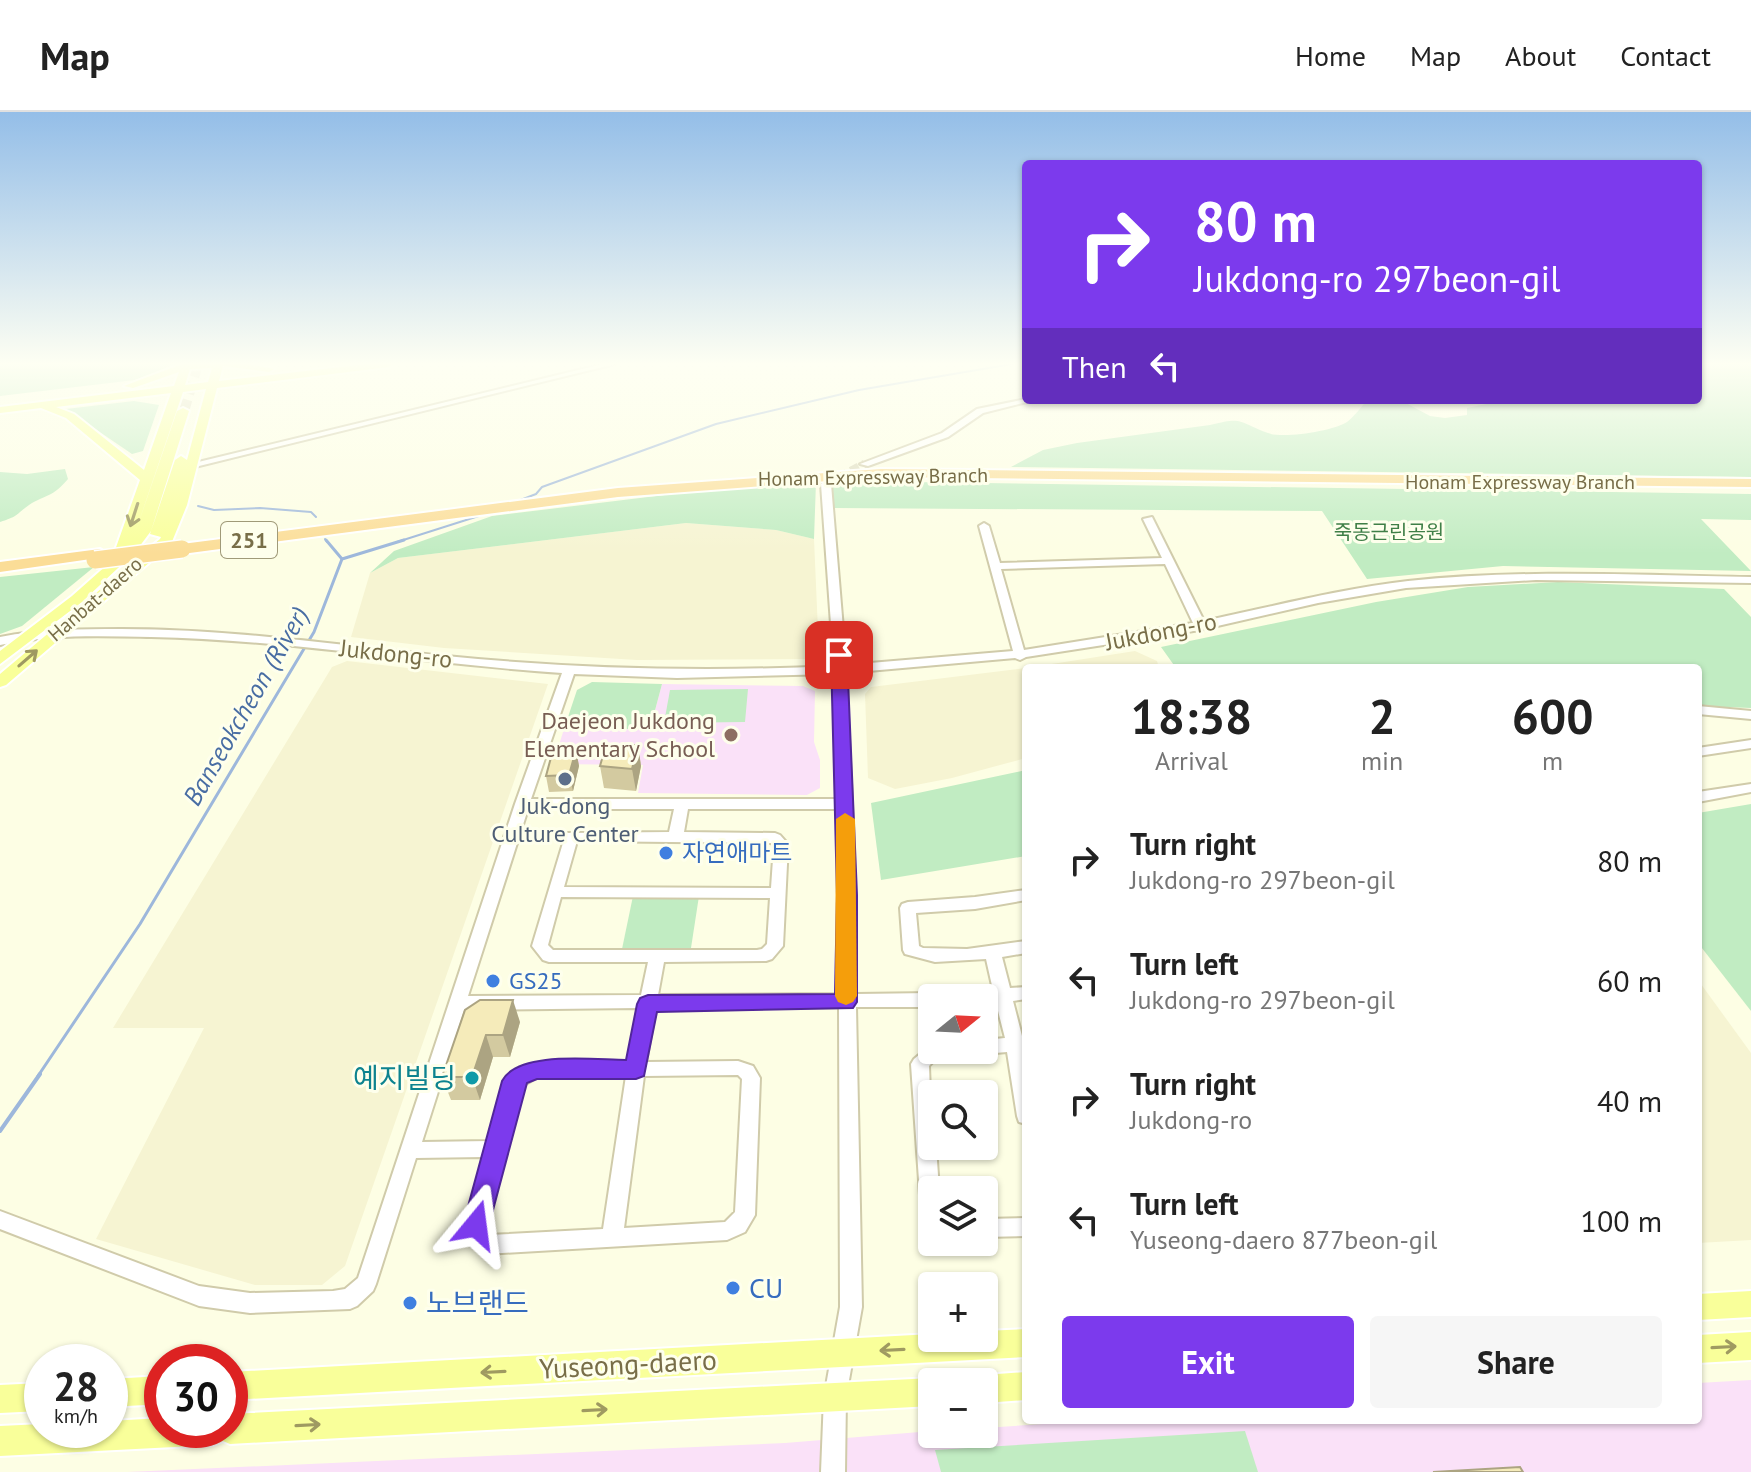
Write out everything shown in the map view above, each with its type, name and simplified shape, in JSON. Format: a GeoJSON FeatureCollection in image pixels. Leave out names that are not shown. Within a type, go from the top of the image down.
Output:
{"type":"FeatureCollection","features":[{"type":"Feature","properties":{"kind":"highway","name":"Honam Expressway Branch"},"geometry":{"type":"LineString","coordinates":[[0,569],[717,481],[881,473],[1751,481]]}},
{"type":"Feature","properties":{"kind":"highway","name":"Honam Expressway Branch"},"geometry":{"type":"LineString","coordinates":[[0,569],[97,557]]}},
{"type":"Feature","properties":{"kind":"main road"},"geometry":{"type":"LineString","coordinates":[[84,427],[146,478]]}},
{"type":"Feature","properties":{"kind":"main road"},"geometry":{"type":"LineString","coordinates":[[117,564],[146,478],[176,427]]}},
{"type":"Feature","properties":{"kind":"main road","name":"Hanbat-daero"},"geometry":{"type":"LineString","coordinates":[[0,659],[117,564],[144,531],[181,427]]}},
{"type":"Feature","properties":{"kind":"main road","name":"Hanbat-daero"},"geometry":{"type":"LineString","coordinates":[[0,682],[145,558],[161,526],[184,427]]}},
{"type":"Feature","properties":{"kind":"main road"},"geometry":{"type":"LineString","coordinates":[[145,558],[166,541],[172,529],[191,465],[190,427]]}},
{"type":"Feature","properties":{"kind":"main road"},"geometry":{"type":"LineString","coordinates":[[1702,1307],[1751,1304]]}},
{"type":"Feature","properties":{"kind":"main road","name":"Yuseong-daero"},"geometry":{"type":"LineString","coordinates":[[248,1385],[1022,1343]]}},
{"type":"Feature","properties":{"kind":"main road"},"geometry":{"type":"LineString","coordinates":[[1702,1349],[1751,1346]]}},
{"type":"Feature","properties":{"kind":"main road"},"geometry":{"type":"LineString","coordinates":[[998,1388],[1022,1386]]}},
{"type":"Feature","properties":{"kind":"main road","name":"Yuseong-daero"},"geometry":{"type":"LineString","coordinates":[[248,1428],[918,1393]]}},
{"type":"Feature","properties":{"kind":"main road"},"geometry":{"type":"LineString","coordinates":[[0,1399],[24,1398]]}},
{"type":"Feature","properties":{"kind":"main road"},"geometry":{"type":"LineString","coordinates":[[0,1441],[144,1434]]}},
{"type":"Feature","properties":{"kind":"street"},"geometry":{"type":"LineString","coordinates":[[191,465],[347,427]]}},
{"type":"Feature","properties":{"kind":"street"},"geometry":{"type":"LineString","coordinates":[[865,464],[945,435],[956,427]]}},
{"type":"Feature","properties":{"kind":"street"},"geometry":{"type":"LineString","coordinates":[[826,484],[840,670],[845,804],[851,1307],[835,1397],[833,1472]]}},
{"type":"Feature","properties":{"kind":"street"},"geometry":{"type":"LineString","coordinates":[[1148,519],[1200,626]]}},
{"type":"Feature","properties":{"kind":"street"},"geometry":{"type":"LineString","coordinates":[[984,526],[1020,656]]}},
{"type":"Feature","properties":{"kind":"street"},"geometry":{"type":"LineString","coordinates":[[995,566],[1168,561]]}},
{"type":"Feature","properties":{"kind":"street","name":"Jukdong-ro"},"geometry":{"type":"LineString","coordinates":[[0,641],[32,632],[172,632],[569,671],[724,674],[840,670],[1020,656],[1200,626],[1346,594],[1477,577],[1546,575],[1745,580]]}},
{"type":"Feature","properties":{"kind":"street"},"geometry":{"type":"LineString","coordinates":[[1745,580],[1751,593]]}},
{"type":"Feature","properties":{"kind":"street"},"geometry":{"type":"LineString","coordinates":[[0,1220],[199,1296],[250,1303],[350,1299],[366,1284],[522,804],[569,671]]}},
{"type":"Feature","properties":{"kind":"street"},"geometry":{"type":"LineString","coordinates":[[1702,710],[1751,715]]}},
{"type":"Feature","properties":{"kind":"street"},"geometry":{"type":"LineString","coordinates":[[1702,751],[1751,744]]}},
{"type":"Feature","properties":{"kind":"street"},"geometry":{"type":"LineString","coordinates":[[1702,796],[1751,788]]}},
{"type":"Feature","properties":{"kind":"street"},"geometry":{"type":"LineString","coordinates":[[522,804],[845,804]]}},
{"type":"Feature","properties":{"kind":"street"},"geometry":{"type":"LineString","coordinates":[[676,836],[682,805]]}},
{"type":"Feature","properties":{"kind":"street"},"geometry":{"type":"LineString","coordinates":[[571,836],[775,838],[781,844],[775,946],[766,955],[549,956],[540,946],[556,892],[571,836]]}},
{"type":"Feature","properties":{"kind":"street"},"geometry":{"type":"LineString","coordinates":[[556,892],[778,893]]}},
{"type":"Feature","properties":{"kind":"street"},"geometry":{"type":"LineString","coordinates":[[1022,896],[908,908],[911,950],[919,954],[1022,947]]}},
{"type":"Feature","properties":{"kind":"street"},"geometry":{"type":"LineString","coordinates":[[992,951],[1002,996],[1021,1044],[998,1046]]}},
{"type":"Feature","properties":{"kind":"street"},"geometry":{"type":"LineString","coordinates":[[612,1239],[636,1069],[657,957]]}},
{"type":"Feature","properties":{"kind":"street"},"geometry":{"type":"LineString","coordinates":[[998,996],[1022,994]]}},
{"type":"Feature","properties":{"kind":"street"},"geometry":{"type":"LineString","coordinates":[[457,1003],[918,1000]]}},
{"type":"Feature","properties":{"kind":"street"},"geometry":{"type":"LineString","coordinates":[[920,1064],[928,1176]]}},
{"type":"Feature","properties":{"kind":"street"},"geometry":{"type":"LineString","coordinates":[[738,1068],[747,1071],[751,1078],[745,1215],[738,1225],[727,1231],[486,1245],[481,1242],[476,1225],[497,1149],[514,1081],[536,1070],[738,1068]]}},
{"type":"Feature","properties":{"kind":"street"},"geometry":{"type":"LineString","coordinates":[[411,1150],[497,1149]]}},
{"type":"Feature","properties":{"kind":"street"},"geometry":{"type":"LineString","coordinates":[[998,1228],[1022,1227]]}},
{"type":"Feature","properties":{"kind":"shaded area"},"geometry":{"type":"Polygon","coordinates":[[[686,523],[776,530],[814,539],[819,654],[810,659],[637,660],[444,648],[351,637],[370,573],[398,558],[686,523]]]}},
{"type":"Feature","properties":{"kind":"shaded area"},"geometry":{"type":"Polygon","coordinates":[[[1135,651],[1158,664],[1052,664],[1135,651]]]}},
{"type":"Feature","properties":{"kind":"shaded area"},"geometry":{"type":"Polygon","coordinates":[[[347,661],[548,684],[345,1266],[322,1285],[255,1285],[96,1239],[204,1028],[113,1028],[332,667],[347,661]]]}},
{"type":"Feature","properties":{"kind":"shaded area"},"geometry":{"type":"Polygon","coordinates":[[[1022,668],[1022,759],[895,789],[868,778],[865,694],[871,687],[1022,668]]]}},
{"type":"Feature","properties":{"kind":"shaded area","name":"Daejeon Jukdong Elementary School"},"geometry":{"type":"Polygon","coordinates":[[[662,684],[803,686],[815,691],[814,742],[820,760],[820,788],[807,795],[638,793],[643,765],[553,764],[564,729],[650,729],[662,684]]]}},
{"type":"Feature","properties":{"kind":"shaded area"},"geometry":{"type":"Polygon","coordinates":[[[1702,986],[1751,1053],[1751,1240],[1702,1243],[1702,986]]]}},
{"type":"Feature","properties":{"kind":"shaded area"},"geometry":{"type":"Polygon","coordinates":[[[1751,1380],[1751,1472],[127,1472],[785,1443],[918,1432],[918,1448],[998,1448],[998,1427],[1044,1424],[1702,1424],[1702,1383],[1751,1380]]]}},
{"type":"Feature","properties":{"kind":"green space"},"geometry":{"type":"Polygon","coordinates":[[[93,427],[151,427],[143,451],[132,454],[93,427]]]}},
{"type":"Feature","properties":{"kind":"green space"},"geometry":{"type":"Polygon","coordinates":[[[1192,427],[1254,427],[1275,435],[1332,427],[1751,427],[1751,477],[1011,467],[1043,450],[1192,427]]]}},
{"type":"Feature","properties":{"kind":"green space"},"geometry":{"type":"Polygon","coordinates":[[[65,469],[68,479],[58,490],[0,522],[0,472],[27,474],[65,469]]]}},
{"type":"Feature","properties":{"kind":"green space"},"geometry":{"type":"Polygon","coordinates":[[[816,482],[814,539],[776,530],[686,523],[398,558],[370,573],[394,551],[492,516],[722,488],[816,482]]]}},
{"type":"Feature","properties":{"kind":"green space","name":"죽동근린공원"},"geometry":{"type":"Polygon","coordinates":[[[833,483],[1751,494],[1751,520],[1701,519],[1751,571],[1503,566],[1367,579],[1322,511],[833,508],[833,483]]]}},
{"type":"Feature","properties":{"kind":"green space"},"geometry":{"type":"Polygon","coordinates":[[[94,567],[22,626],[0,634],[0,577],[94,567]]]}},
{"type":"Feature","properties":{"kind":"green space","name":"죽동근린공원"},"geometry":{"type":"Polygon","coordinates":[[[1558,582],[1724,589],[1751,617],[1751,708],[1702,706],[1702,664],[1173,664],[1161,647],[1376,602],[1468,587],[1558,582]]]}},
{"type":"Feature","properties":{"kind":"green space"},"geometry":{"type":"Polygon","coordinates":[[[592,682],[662,684],[650,729],[564,729],[577,690],[592,682]]]}},
{"type":"Feature","properties":{"kind":"green space"},"geometry":{"type":"Polygon","coordinates":[[[748,689],[745,722],[664,723],[670,690],[748,689]]]}},
{"type":"Feature","properties":{"kind":"green space"},"geometry":{"type":"Polygon","coordinates":[[[1022,771],[1022,857],[881,880],[871,803],[1022,771]]]}},
{"type":"Feature","properties":{"kind":"green space"},"geometry":{"type":"Polygon","coordinates":[[[1751,804],[1751,1011],[1702,948],[1702,812],[1751,804]]]}},
{"type":"Feature","properties":{"kind":"green space"},"geometry":{"type":"Polygon","coordinates":[[[633,896],[699,896],[691,948],[622,949],[633,896]]]}},
{"type":"Feature","properties":{"kind":"green space"},"geometry":{"type":"Polygon","coordinates":[[[1245,1431],[1258,1472],[941,1472],[935,1450],[1245,1431]]]}},
{"type":"Feature","properties":{"kind":"building"},"geometry":{"type":"Polygon","coordinates":[[[606,745],[638,745],[632,769],[600,766],[606,745]]]}},
{"type":"Feature","properties":{"kind":"building"},"geometry":{"type":"Polygon","coordinates":[[[553,750],[576,750],[569,775],[546,776],[553,750]]]}},
{"type":"Feature","properties":{"kind":"building"},"geometry":{"type":"Polygon","coordinates":[[[480,1000],[513,1000],[503,1035],[486,1035],[472,1077],[442,1077],[465,1010],[480,1000]]]}},
{"type":"Feature","properties":{"kind":"building"},"geometry":{"type":"Polygon","coordinates":[[[1520,1467],[1523,1472],[1433,1472],[1520,1467]]]}},
{"type":"Feature","properties":{"kind":"waterway","name":"Banseokcheon (River)"},"geometry":{"type":"LineString","coordinates":[[518,501],[536,494],[542,487],[706,427]]}},
{"type":"Feature","properties":{"kind":"waterway"},"geometry":{"type":"LineString","coordinates":[[198,506],[214,510],[260,508],[311,512],[316,517]]}},
{"type":"Feature","properties":{"kind":"waterway","name":"Banseokcheon (River)"},"geometry":{"type":"LineString","coordinates":[[397,542],[485,514]]}},
{"type":"Feature","properties":{"kind":"waterway"},"geometry":{"type":"LineString","coordinates":[[326,540],[342,559]]}},
{"type":"Feature","properties":{"kind":"waterway","name":"Banseokcheon (River)"},"geometry":{"type":"LineString","coordinates":[[342,559],[404,540]]}},
{"type":"Feature","properties":{"kind":"waterway","name":"Banseokcheon (River)"},"geometry":{"type":"LineString","coordinates":[[38,1076],[140,924],[314,632],[342,559]]}},
{"type":"Feature","properties":{"kind":"waterway","name":"Banseokcheon (River)"},"geometry":{"type":"LineString","coordinates":[[0,1131],[40,1074]]}},
{"type":"Feature","properties":{"kind":"tunnel"},"geometry":{"type":"LineString","coordinates":[[826,484],[865,464]]}},
{"type":"Feature","properties":{"kind":"slow traffic"},"geometry":{"type":"LineString","coordinates":[[845,819],[846,996]]}},
{"type":"Feature","properties":{"kind":"place","name":"Daejeon Jukdong Elementary School"},"geometry":{"type":"Point","coordinates":[731,735]}},
{"type":"Feature","properties":{"kind":"place","name":"Juk-dong Culture Center"},"geometry":{"type":"Point","coordinates":[565,779]}},
{"type":"Feature","properties":{"kind":"place","name":"자연애마트"},"geometry":{"type":"Point","coordinates":[666,853]}},
{"type":"Feature","properties":{"kind":"place","name":"GS25"},"geometry":{"type":"Point","coordinates":[493,981]}},
{"type":"Feature","properties":{"kind":"place","name":"예지빌딩"},"geometry":{"type":"Point","coordinates":[472,1078]}},
{"type":"Feature","properties":{"kind":"place","name":"CU"},"geometry":{"type":"Point","coordinates":[733,1288]}},
{"type":"Feature","properties":{"kind":"place","name":"노브랜드"},"geometry":{"type":"Point","coordinates":[410,1303]}},
{"type":"Feature","properties":{"kind":"route"},"geometry":{"type":"LineString","coordinates":[[476,1225],[514,1081],[519,1076],[530,1070],[636,1069],[648,1004],[846,1002],[847,895],[839,655]]}}]}
